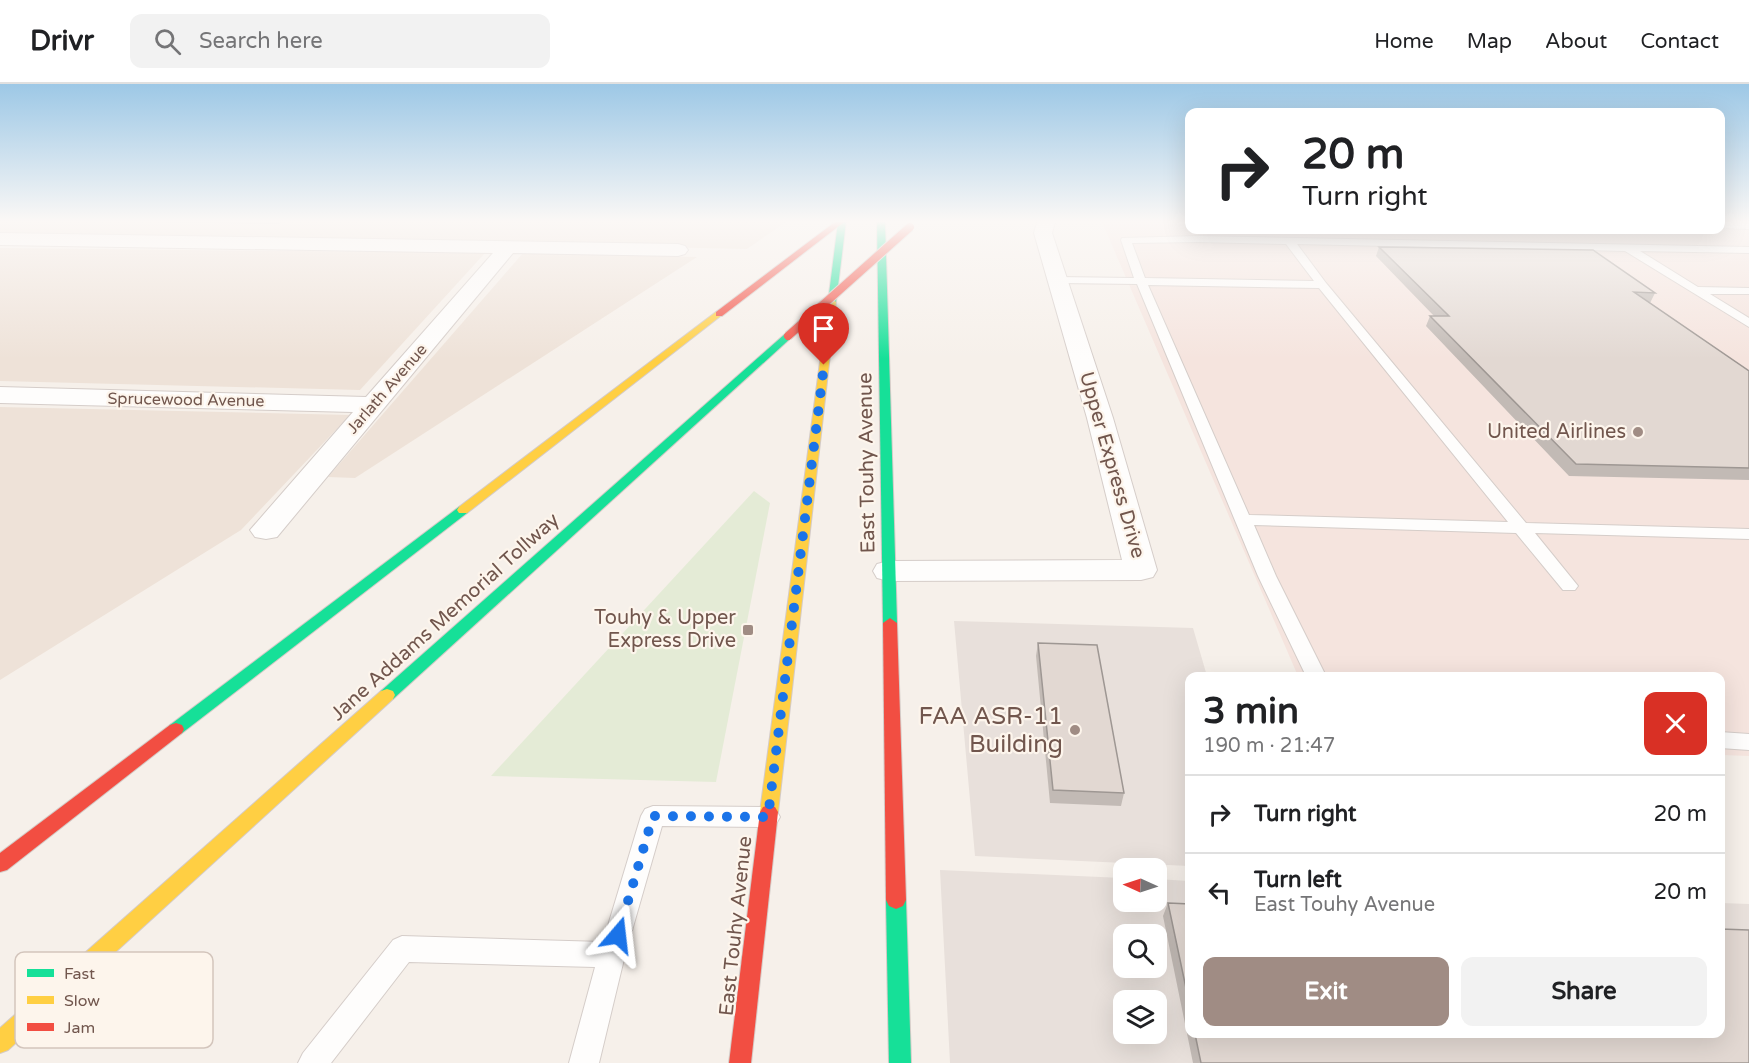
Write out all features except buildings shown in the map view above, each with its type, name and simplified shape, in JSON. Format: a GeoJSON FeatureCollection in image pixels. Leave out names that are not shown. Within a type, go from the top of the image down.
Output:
{"type":"FeatureCollection","features":[{"type":"Feature","properties":{"kind":"main road"},"geometry":{"type":"LineString","coordinates":[[0,864],[781,268]]}},
{"type":"Feature","properties":{"kind":"main road","name":"East Touhy Avenue"},"geometry":{"type":"LineString","coordinates":[[740,1063],[835,268]]}},
{"type":"Feature","properties":{"kind":"main road","name":"Jane Addams Memorial Tollway"},"geometry":{"type":"LineString","coordinates":[[100,952],[864,268]]}},
{"type":"Feature","properties":{"kind":"main road","name":"East Touhy Avenue"},"geometry":{"type":"LineString","coordinates":[[882,268],[900,1063]]}},
{"type":"Feature","properties":{"kind":"main road","name":"Jane Addams Memorial Tollway"},"geometry":{"type":"LineString","coordinates":[[0,1042],[15,1029]]}},
{"type":"Feature","properties":{"kind":"street","name":"Jarlath Avenue"},"geometry":{"type":"LineString","coordinates":[[266,530],[491,268]]}},
{"type":"Feature","properties":{"kind":"street","name":"Upper Express Drive"},"geometry":{"type":"LineString","coordinates":[[889,571],[1141,570],[1100,418],[1053,268]]}},
{"type":"Feature","properties":{"kind":"street","name":"Sprucewood Avenue"},"geometry":{"type":"LineString","coordinates":[[0,396],[373,405]]}},
{"type":"Feature","properties":{"kind":"lane"},"geometry":{"type":"LineString","coordinates":[[1136,268],[1266,576],[1314,672]]}},
{"type":"Feature","properties":{"kind":"lane"},"geometry":{"type":"LineString","coordinates":[[1309,268],[1569,586]]}},
{"type":"Feature","properties":{"kind":"lane"},"geometry":{"type":"LineString","coordinates":[[1659,268],[1749,323]]}},
{"type":"Feature","properties":{"kind":"lane"},"geometry":{"type":"LineString","coordinates":[[1057,280],[1322,285]]}},
{"type":"Feature","properties":{"kind":"lane"},"geometry":{"type":"LineString","coordinates":[[1695,290],[1749,291]]}},
{"type":"Feature","properties":{"kind":"lane"},"geometry":{"type":"LineString","coordinates":[[1243,520],[1749,534]]}},
{"type":"Feature","properties":{"kind":"lane"},"geometry":{"type":"LineString","coordinates":[[1725,740],[1749,742]]}},
{"type":"Feature","properties":{"kind":"lane"},"geometry":{"type":"LineString","coordinates":[[584,1063],[612,955],[653,816],[768,817]]}},
{"type":"Feature","properties":{"kind":"lane"},"geometry":{"type":"LineString","coordinates":[[314,1063],[402,949],[612,955]]}},
{"type":"Feature","properties":{"kind":"shaded area"},"geometry":{"type":"Polygon","coordinates":[[[0,268],[472,268],[360,390],[0,381],[0,268]]]}},
{"type":"Feature","properties":{"kind":"shaded area"},"geometry":{"type":"Polygon","coordinates":[[[510,268],[680,268],[355,478],[328,477],[510,268]]]}},
{"type":"Feature","properties":{"kind":"shaded area"},"geometry":{"type":"Polygon","coordinates":[[[1122,268],[1749,268],[1749,756],[1725,755],[1725,672],[1296,672],[1122,268]]]}},
{"type":"Feature","properties":{"kind":"shaded area"},"geometry":{"type":"Polygon","coordinates":[[[0,407],[350,415],[241,530],[0,680],[0,407]]]}},
{"type":"Feature","properties":{"kind":"shaded area"},"geometry":{"type":"Polygon","coordinates":[[[954,621],[1193,628],[1206,672],[1185,672],[1185,866],[1167,865],[1167,858],[1113,858],[1113,862],[975,856],[954,621]]]}},
{"type":"Feature","properties":{"kind":"shaded area"},"geometry":{"type":"Polygon","coordinates":[[[940,870],[1113,878],[1113,912],[1167,912],[1167,880],[1185,881],[1185,1038],[1725,1038],[1725,903],[1749,904],[1749,1063],[950,1063],[940,870]]]}},
{"type":"Feature","properties":{"kind":"green space"},"geometry":{"type":"Polygon","coordinates":[[[754,491],[770,503],[716,782],[491,776],[754,491]]]}},
{"type":"Feature","properties":{"kind":"traffic: fast"},"geometry":{"type":"LineString","coordinates":[[832,302],[836,268]]}},
{"type":"Feature","properties":{"kind":"traffic: fast"},"geometry":{"type":"LineString","coordinates":[[882,268],[890,623]]}},
{"type":"Feature","properties":{"kind":"traffic: fast"},"geometry":{"type":"LineString","coordinates":[[387,695],[788,336]]}},
{"type":"Feature","properties":{"kind":"traffic: fast"},"geometry":{"type":"LineString","coordinates":[[176,729],[463,510]]}},
{"type":"Feature","properties":{"kind":"traffic: fast"},"geometry":{"type":"LineString","coordinates":[[896,900],[900,1063]]}},
{"type":"Feature","properties":{"kind":"traffic: slow"},"geometry":{"type":"LineString","coordinates":[[769,812],[832,302]]}},
{"type":"Feature","properties":{"kind":"traffic: slow"},"geometry":{"type":"LineString","coordinates":[[463,510],[719,314]]}},
{"type":"Feature","properties":{"kind":"traffic: slow"},"geometry":{"type":"LineString","coordinates":[[100,952],[387,695]]}},
{"type":"Feature","properties":{"kind":"traffic: slow"},"geometry":{"type":"LineString","coordinates":[[0,1042],[15,1029]]}},
{"type":"Feature","properties":{"kind":"traffic: jam"},"geometry":{"type":"LineString","coordinates":[[719,314],[780,268]]}},
{"type":"Feature","properties":{"kind":"traffic: jam"},"geometry":{"type":"LineString","coordinates":[[788,336],[864,268]]}},
{"type":"Feature","properties":{"kind":"traffic: jam"},"geometry":{"type":"LineString","coordinates":[[890,623],[896,900]]}},
{"type":"Feature","properties":{"kind":"traffic: jam"},"geometry":{"type":"LineString","coordinates":[[0,864],[176,729]]}},
{"type":"Feature","properties":{"kind":"traffic: jam"},"geometry":{"type":"LineString","coordinates":[[740,1063],[769,812]]}},
{"type":"Feature","properties":{"kind":"place","name":"United Airlines"},"geometry":{"type":"Point","coordinates":[1638,432]}},
{"type":"Feature","properties":{"kind":"place","name":"Touhy & Upper Express Drive"},"geometry":{"type":"Point","coordinates":[748,630]}},
{"type":"Feature","properties":{"kind":"place","name":"FAA ASR-11 Building"},"geometry":{"type":"Point","coordinates":[1075,730]}},
{"type":"Feature","properties":{"kind":"route"},"geometry":{"type":"LineString","coordinates":[[618,935],[653,816],[768,817],[824,365]]}}]}
